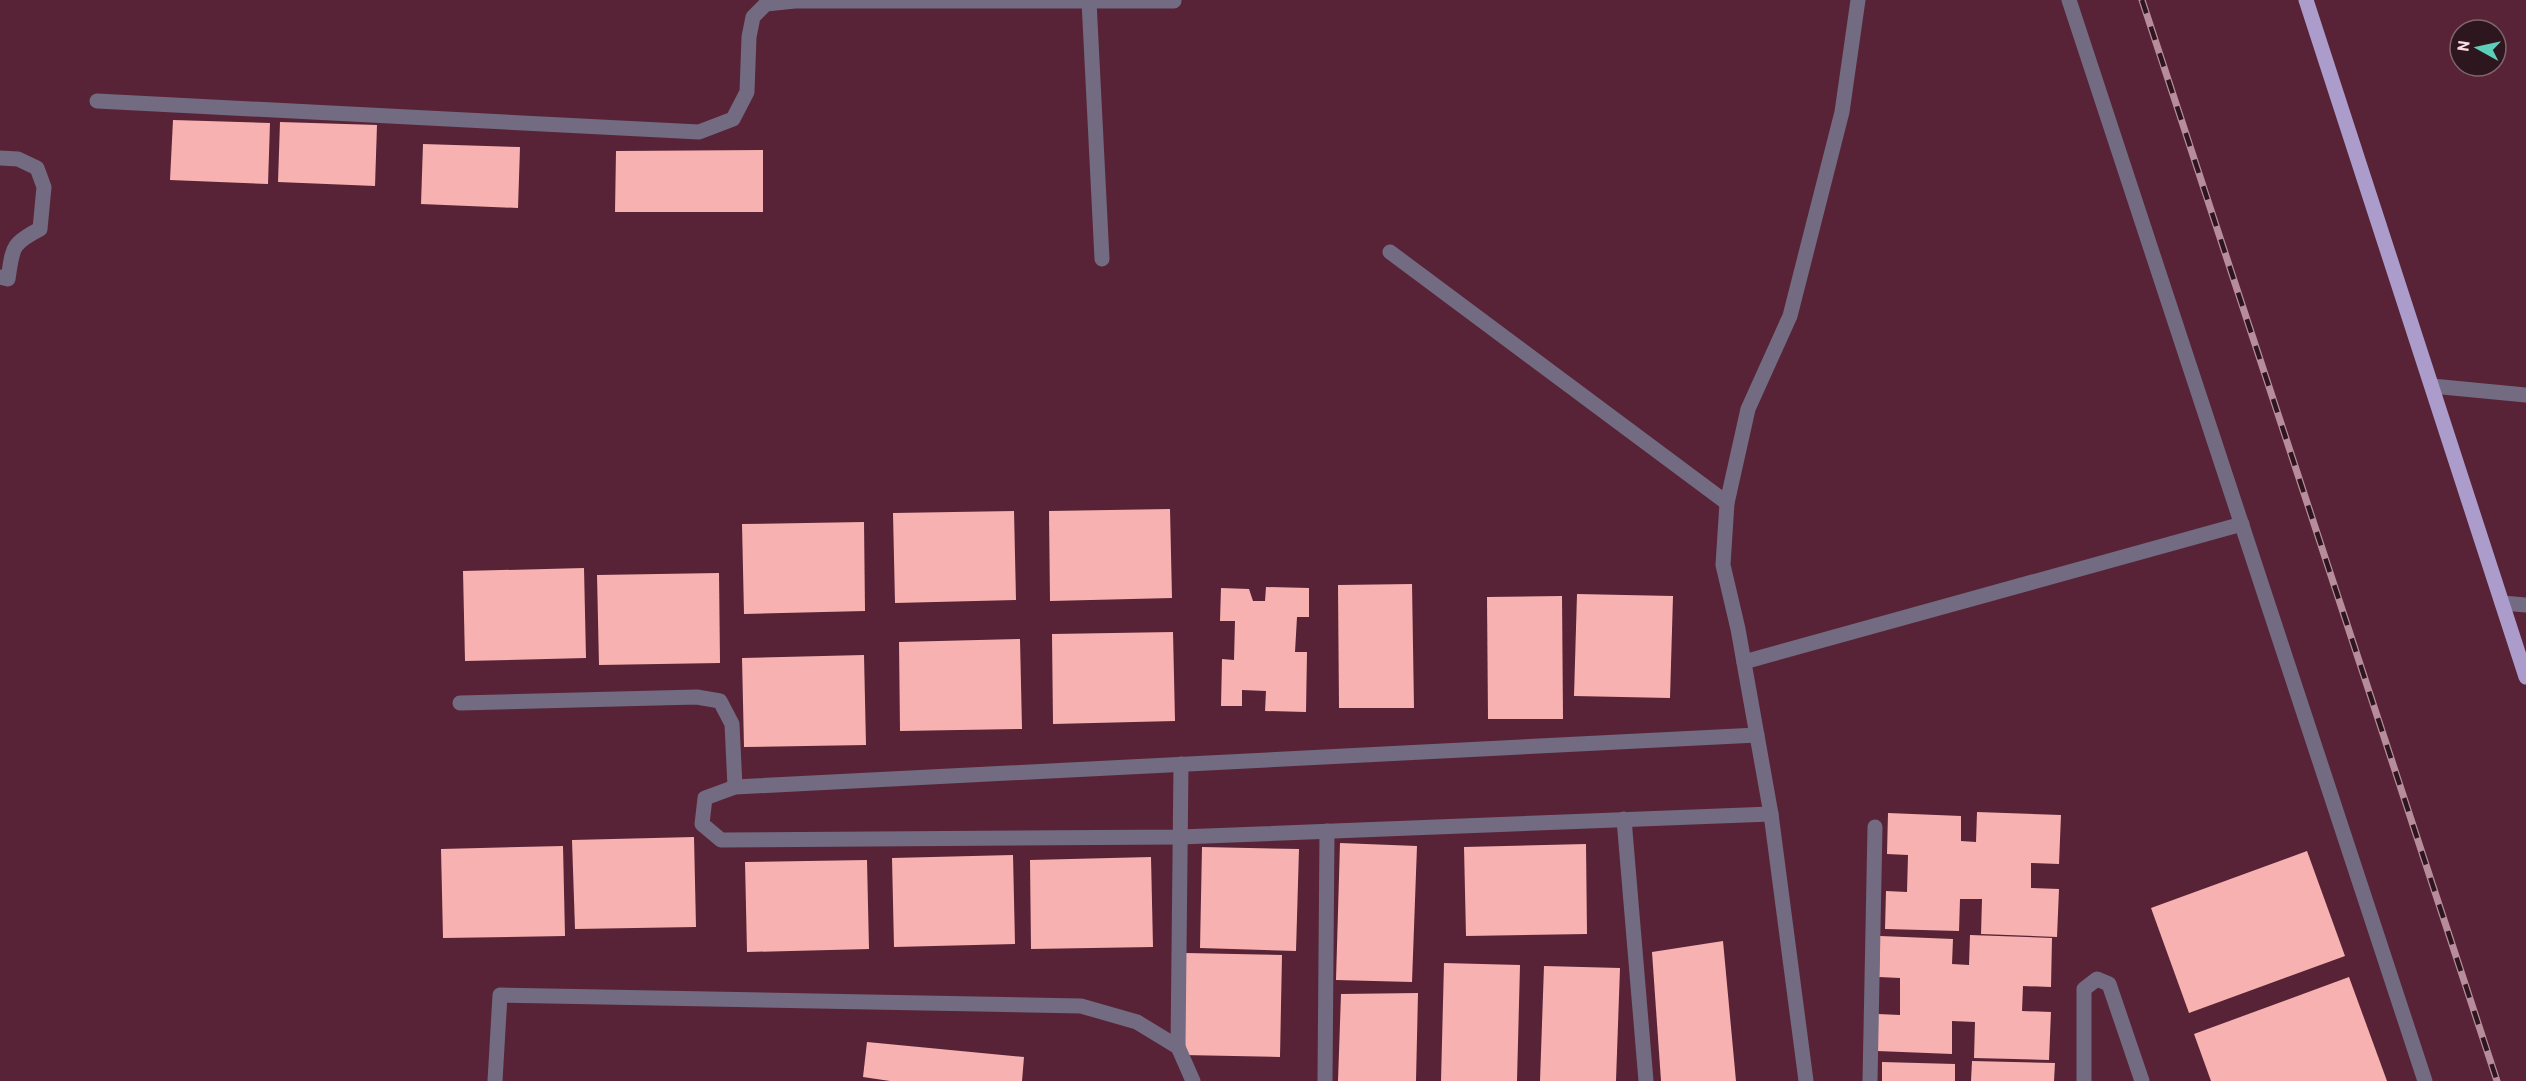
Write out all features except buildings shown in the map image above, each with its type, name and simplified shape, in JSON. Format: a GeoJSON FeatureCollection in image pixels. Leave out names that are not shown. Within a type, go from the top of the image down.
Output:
{"type":"FeatureCollection","features":[{"type":"Feature","properties":{"kind":"main road"},"geometry":{"type":"LineString","coordinates":[[2306,0],[2526,677]]}},
{"type":"Feature","properties":{"kind":"street"},"geometry":{"type":"LineString","coordinates":[[1806,1081],[1771,814],[1744,662],[1723,565],[1727,503],[1748,408],[1790,316],[1842,112],[1858,0]]}},
{"type":"Feature","properties":{"kind":"street"},"geometry":{"type":"LineString","coordinates":[[2069,0],[2425,1081]]}},
{"type":"Feature","properties":{"kind":"street"},"geometry":{"type":"LineString","coordinates":[[97,102],[699,132],[732,119],[747,92],[748,37],[753,17],[766,4],[795,1],[1174,1]]}},
{"type":"Feature","properties":{"kind":"street"},"geometry":{"type":"LineString","coordinates":[[1089,1],[1102,259]]}},
{"type":"Feature","properties":{"kind":"street"},"geometry":{"type":"LineString","coordinates":[[0,158],[18,159],[37,168],[44,187],[40,229],[19,240],[12,255],[8,279],[0,277]]}},
{"type":"Feature","properties":{"kind":"street"},"geometry":{"type":"LineString","coordinates":[[1390,252],[1727,503]]}},
{"type":"Feature","properties":{"kind":"street"},"geometry":{"type":"LineString","coordinates":[[2432,386],[2526,395]]}},
{"type":"Feature","properties":{"kind":"street"},"geometry":{"type":"LineString","coordinates":[[1744,662],[2242,524]]}},
{"type":"Feature","properties":{"kind":"street"},"geometry":{"type":"LineString","coordinates":[[2502,603],[2526,605]]}},
{"type":"Feature","properties":{"kind":"street"},"geometry":{"type":"LineString","coordinates":[[460,703],[697,697],[720,701],[732,724],[735,787]]}},
{"type":"Feature","properties":{"kind":"street"},"geometry":{"type":"LineString","coordinates":[[1757,735],[735,787],[705,798],[702,824],[721,840],[1180,837],[1771,814]]}},
{"type":"Feature","properties":{"kind":"street"},"geometry":{"type":"LineString","coordinates":[[1181,764],[1178,1047],[1193,1081]]}},
{"type":"Feature","properties":{"kind":"street"},"geometry":{"type":"LineString","coordinates":[[1624,819],[1646,1081]]}},
{"type":"Feature","properties":{"kind":"street"},"geometry":{"type":"LineString","coordinates":[[1870,1081],[1875,827]]}},
{"type":"Feature","properties":{"kind":"street"},"geometry":{"type":"LineString","coordinates":[[1325,1081],[1327,831]]}},
{"type":"Feature","properties":{"kind":"street"},"geometry":{"type":"LineString","coordinates":[[2084,1081],[2084,989],[2097,979],[2109,984],[2142,1081]]}},
{"type":"Feature","properties":{"kind":"street"},"geometry":{"type":"LineString","coordinates":[[495,1081],[500,994],[1081,1006],[1137,1022],[1178,1047]]}},
{"type":"Feature","properties":{"kind":"railway"},"geometry":{"type":"LineString","coordinates":[[2142,0],[2497,1081]]}}]}
